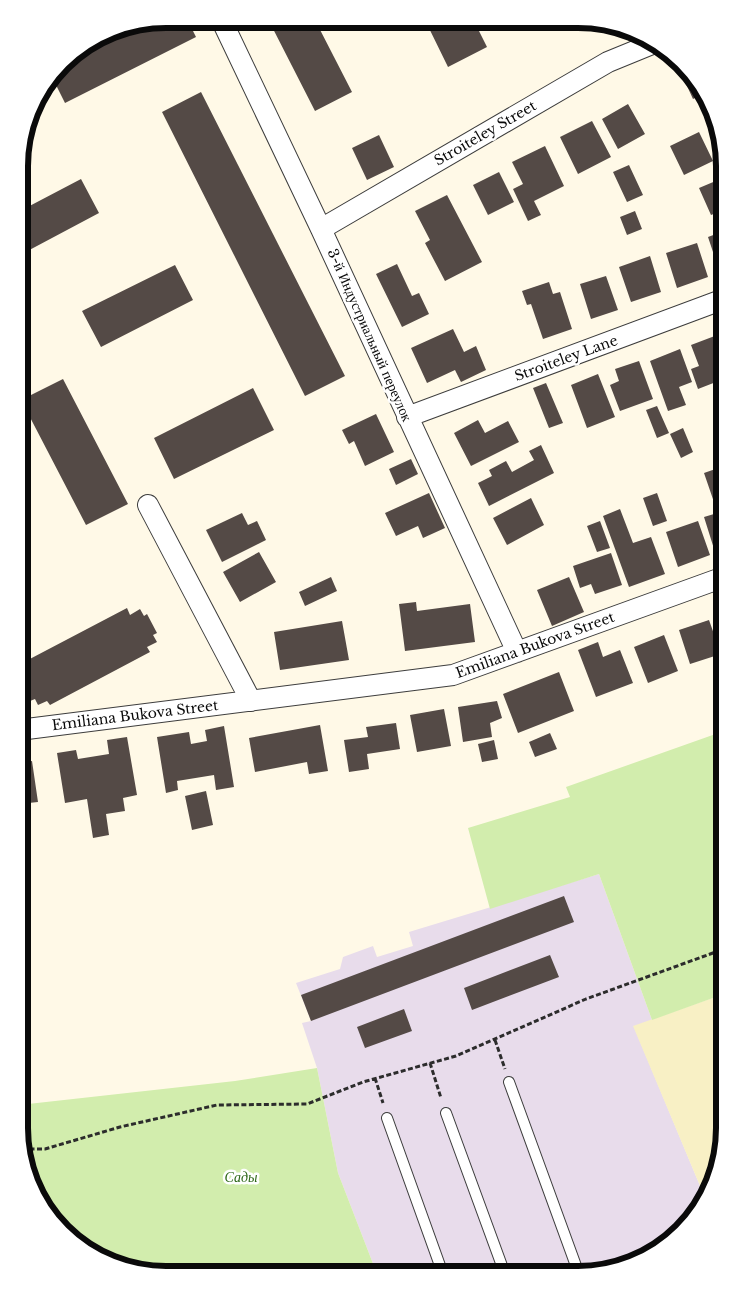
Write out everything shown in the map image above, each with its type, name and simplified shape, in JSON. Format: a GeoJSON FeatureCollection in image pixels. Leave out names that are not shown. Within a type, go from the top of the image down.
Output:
{"type":"FeatureCollection","features":[{"type":"Feature","properties":{"kind":"street","name":"3-й Индустриальный переулок"},"geometry":{"type":"LineString","coordinates":[[225,28],[321,228],[517,652]]}},
{"type":"Feature","properties":{"kind":"street","name":"Stroiteley Street"},"geometry":{"type":"LineString","coordinates":[[321,228],[608,62],[646,46]]}},
{"type":"Feature","properties":{"kind":"street","name":"Stroiteley Lane"},"geometry":{"type":"LineString","coordinates":[[407,417],[716,302]]}},
{"type":"Feature","properties":{"kind":"street"},"geometry":{"type":"LineString","coordinates":[[148,505],[251,701]]}},
{"type":"Feature","properties":{"kind":"street","name":"Emiliana Bukova Street"},"geometry":{"type":"LineString","coordinates":[[27,729],[453,675],[716,579]]}},
{"type":"Feature","properties":{"kind":"lane"},"geometry":{"type":"LineString","coordinates":[[509,1082],[576,1266]]}},
{"type":"Feature","properties":{"kind":"lane"},"geometry":{"type":"LineString","coordinates":[[446,1113],[502,1266]]}},
{"type":"Feature","properties":{"kind":"lane"},"geometry":{"type":"LineString","coordinates":[[388,1118],[440,1266]]}},
{"type":"Feature","properties":{"kind":"path"},"geometry":{"type":"LineString","coordinates":[[29,1149],[45,1149],[120,1127],[217,1105],[308,1104],[375,1078],[456,1056],[586,999],[715,952]]}},
{"type":"Feature","properties":{"kind":"path"},"geometry":{"type":"LineString","coordinates":[[495,1040],[509,1082]]}},
{"type":"Feature","properties":{"kind":"path"},"geometry":{"type":"LineString","coordinates":[[430,1063],[446,1113]]}},
{"type":"Feature","properties":{"kind":"path"},"geometry":{"type":"LineString","coordinates":[[375,1078],[388,1118]]}},
{"type":"Feature","properties":{"kind":"shaded area"},"geometry":{"type":"Polygon","coordinates":[[[599,874],[652,1020],[634,1027],[701,1189],[687,1212],[662,1237],[647,1247],[622,1258],[605,1263],[578,1266],[374,1266],[338,1173],[317,1068],[302,1023],[311,1021],[296,983],[340,969],[343,957],[373,946],[377,957],[413,946],[409,932],[599,874]]]}},
{"type":"Feature","properties":{"kind":"shaded area"},"geometry":{"type":"Polygon","coordinates":[[[715,997],[715,1137],[713,1155],[701,1189],[633,1026],[715,997]]]}},
{"type":"Feature","properties":{"kind":"green space"},"geometry":{"type":"Polygon","coordinates":[[[715,734],[715,997],[652,1020],[599,874],[490,909],[468,828],[570,797],[566,787],[715,734]]]}},
{"type":"Feature","properties":{"kind":"green space","name":"Сады"},"geometry":{"type":"Polygon","coordinates":[[[317,1068],[338,1173],[374,1266],[165,1266],[129,1261],[96,1247],[81,1237],[62,1219],[51,1204],[42,1189],[30,1155],[27,1104],[235,1081],[317,1068]]]}},
{"type":"Feature","properties":{"kind":"building"},"geometry":{"type":"Polygon","coordinates":[[[192,28],[196,37],[65,103],[55,83],[74,62],[104,42],[138,30],[192,28]]]}},
{"type":"Feature","properties":{"kind":"building"},"geometry":{"type":"Polygon","coordinates":[[[273,28],[319,28],[352,92],[315,111],[273,28]]]}},
{"type":"Feature","properties":{"kind":"building"},"geometry":{"type":"Polygon","coordinates":[[[429,28],[478,28],[487,47],[448,67],[429,28]]]}},
{"type":"Feature","properties":{"kind":"building"},"geometry":{"type":"Polygon","coordinates":[[[682,76],[697,97],[693,99],[682,76]]]}},
{"type":"Feature","properties":{"kind":"building"},"geometry":{"type":"Polygon","coordinates":[[[201,92],[345,376],[305,396],[162,112],[201,92]]]}},
{"type":"Feature","properties":{"kind":"building"},"geometry":{"type":"Polygon","coordinates":[[[628,104],[645,134],[618,149],[602,119],[628,104]]]}},
{"type":"Feature","properties":{"kind":"building"},"geometry":{"type":"Polygon","coordinates":[[[592,121],[611,157],[578,174],[560,137],[592,121]]]}},
{"type":"Feature","properties":{"kind":"building"},"geometry":{"type":"Polygon","coordinates":[[[699,132],[713,161],[684,175],[670,146],[699,132]]]}},
{"type":"Feature","properties":{"kind":"building"},"geometry":{"type":"Polygon","coordinates":[[[379,135],[394,167],[367,180],[352,148],[379,135]]]}},
{"type":"Feature","properties":{"kind":"building"},"geometry":{"type":"Polygon","coordinates":[[[545,146],[564,186],[534,201],[541,215],[528,221],[513,189],[523,184],[512,162],[545,146]]]}},
{"type":"Feature","properties":{"kind":"building"},"geometry":{"type":"Polygon","coordinates":[[[629,165],[643,195],[627,202],[613,172],[629,165]]]}},
{"type":"Feature","properties":{"kind":"building"},"geometry":{"type":"Polygon","coordinates":[[[499,172],[514,202],[488,215],[473,185],[499,172]]]}},
{"type":"Feature","properties":{"kind":"building"},"geometry":{"type":"Polygon","coordinates":[[[81,179],[99,213],[27,251],[27,207],[81,179]]]}},
{"type":"Feature","properties":{"kind":"building"},"geometry":{"type":"Polygon","coordinates":[[[716,181],[716,213],[711,215],[699,188],[716,181]]]}},
{"type":"Feature","properties":{"kind":"building"},"geometry":{"type":"Polygon","coordinates":[[[447,195],[482,262],[445,281],[425,243],[430,240],[415,211],[447,195]]]}},
{"type":"Feature","properties":{"kind":"building"},"geometry":{"type":"Polygon","coordinates":[[[635,211],[642,229],[627,235],[620,217],[635,211]]]}},
{"type":"Feature","properties":{"kind":"building"},"geometry":{"type":"Polygon","coordinates":[[[716,234],[716,261],[708,237],[716,234]]]}},
{"type":"Feature","properties":{"kind":"building"},"geometry":{"type":"Polygon","coordinates":[[[697,243],[708,277],[677,288],[666,253],[697,243]]]}},
{"type":"Feature","properties":{"kind":"building"},"geometry":{"type":"Polygon","coordinates":[[[650,256],[661,292],[631,302],[619,267],[650,256]]]}},
{"type":"Feature","properties":{"kind":"building"},"geometry":{"type":"Polygon","coordinates":[[[397,264],[412,296],[419,293],[429,314],[402,327],[376,274],[397,264]]]}},
{"type":"Feature","properties":{"kind":"building"},"geometry":{"type":"Polygon","coordinates":[[[175,265],[193,300],[101,347],[82,311],[175,265]]]}},
{"type":"Feature","properties":{"kind":"building"},"geometry":{"type":"Polygon","coordinates":[[[606,276],[618,310],[591,319],[580,284],[606,276]]]}},
{"type":"Feature","properties":{"kind":"building"},"geometry":{"type":"Polygon","coordinates":[[[549,282],[553,294],[560,292],[572,329],[543,339],[531,304],[527,305],[522,291],[549,282]]]}},
{"type":"Feature","properties":{"kind":"building"},"geometry":{"type":"Polygon","coordinates":[[[453,329],[464,352],[476,346],[486,370],[461,382],[455,370],[427,383],[411,348],[453,329]]]}},
{"type":"Feature","properties":{"kind":"building"},"geometry":{"type":"Polygon","coordinates":[[[716,336],[716,382],[698,389],[691,369],[699,366],[691,345],[716,336]]]}},
{"type":"Feature","properties":{"kind":"building"},"geometry":{"type":"Polygon","coordinates":[[[680,349],[692,382],[679,387],[686,405],[668,411],[650,361],[680,349]]]}},
{"type":"Feature","properties":{"kind":"building"},"geometry":{"type":"Polygon","coordinates":[[[639,361],[653,399],[620,411],[610,385],[619,381],[615,369],[639,361]]]}},
{"type":"Feature","properties":{"kind":"building"},"geometry":{"type":"Polygon","coordinates":[[[598,374],[615,417],[587,428],[571,385],[598,374]]]}},
{"type":"Feature","properties":{"kind":"building"},"geometry":{"type":"Polygon","coordinates":[[[63,379],[128,504],[86,525],[27,412],[27,397],[63,379]]]}},
{"type":"Feature","properties":{"kind":"building"},"geometry":{"type":"Polygon","coordinates":[[[546,383],[563,423],[549,428],[533,388],[546,383]]]}},
{"type":"Feature","properties":{"kind":"building"},"geometry":{"type":"Polygon","coordinates":[[[253,388],[274,430],[174,479],[154,438],[253,388]]]}},
{"type":"Feature","properties":{"kind":"building"},"geometry":{"type":"Polygon","coordinates":[[[657,406],[669,433],[657,438],[646,410],[657,406]]]}},
{"type":"Feature","properties":{"kind":"building"},"geometry":{"type":"Polygon","coordinates":[[[376,414],[394,452],[365,466],[354,441],[349,444],[342,430],[376,414]]]}},
{"type":"Feature","properties":{"kind":"building"},"geometry":{"type":"Polygon","coordinates":[[[478,420],[485,433],[508,421],[519,442],[471,466],[454,433],[478,420]]]}},
{"type":"Feature","properties":{"kind":"building"},"geometry":{"type":"Polygon","coordinates":[[[683,428],[693,452],[681,458],[670,434],[683,428]]]}},
{"type":"Feature","properties":{"kind":"building"},"geometry":{"type":"Polygon","coordinates":[[[541,445],[554,473],[489,506],[478,483],[492,476],[489,470],[506,461],[512,472],[534,460],[529,451],[541,445]]]}},
{"type":"Feature","properties":{"kind":"building"},"geometry":{"type":"Polygon","coordinates":[[[411,459],[418,474],[396,485],[389,469],[411,459]]]}},
{"type":"Feature","properties":{"kind":"building"},"geometry":{"type":"Polygon","coordinates":[[[716,469],[716,507],[704,473],[716,469]]]}},
{"type":"Feature","properties":{"kind":"building"},"geometry":{"type":"Polygon","coordinates":[[[429,493],[445,528],[423,538],[418,526],[396,536],[385,513],[429,493]]]}},
{"type":"Feature","properties":{"kind":"building"},"geometry":{"type":"Polygon","coordinates":[[[657,493],[667,521],[653,526],[643,498],[657,493]]]}},
{"type":"Feature","properties":{"kind":"building"},"geometry":{"type":"Polygon","coordinates":[[[531,498],[544,525],[507,545],[493,518],[531,498]]]}},
{"type":"Feature","properties":{"kind":"building"},"geometry":{"type":"Polygon","coordinates":[[[620,509],[633,543],[651,537],[665,574],[629,587],[603,516],[620,509]]]}},
{"type":"Feature","properties":{"kind":"building"},"geometry":{"type":"Polygon","coordinates":[[[242,513],[248,525],[257,521],[266,540],[222,562],[206,530],[242,513]]]}},
{"type":"Feature","properties":{"kind":"building"},"geometry":{"type":"Polygon","coordinates":[[[716,514],[715,552],[704,517],[716,514]]]}},
{"type":"Feature","properties":{"kind":"building"},"geometry":{"type":"Polygon","coordinates":[[[600,521],[610,548],[597,552],[587,526],[600,521]]]}},
{"type":"Feature","properties":{"kind":"building"},"geometry":{"type":"Polygon","coordinates":[[[698,521],[710,555],[678,567],[666,532],[698,521]]]}},
{"type":"Feature","properties":{"kind":"building"},"geometry":{"type":"Polygon","coordinates":[[[259,552],[276,582],[240,602],[223,572],[259,552]]]}},
{"type":"Feature","properties":{"kind":"building"},"geometry":{"type":"Polygon","coordinates":[[[611,553],[622,585],[595,594],[591,584],[580,588],[573,566],[611,553]]]}},
{"type":"Feature","properties":{"kind":"building"},"geometry":{"type":"Polygon","coordinates":[[[331,577],[337,591],[305,606],[299,592],[331,577]]]}},
{"type":"Feature","properties":{"kind":"building"},"geometry":{"type":"Polygon","coordinates":[[[569,577],[584,612],[552,626],[537,590],[569,577]]]}},
{"type":"Feature","properties":{"kind":"building"},"geometry":{"type":"Polygon","coordinates":[[[416,602],[417,611],[470,604],[475,642],[405,651],[399,604],[416,602]]]}},
{"type":"Feature","properties":{"kind":"building"},"geometry":{"type":"Polygon","coordinates":[[[127,608],[130,615],[140,609],[144,616],[147,614],[157,633],[153,635],[157,642],[147,647],[150,652],[50,705],[47,701],[38,705],[35,699],[30,701],[27,695],[27,668],[29,667],[27,660],[127,608]]]}},
{"type":"Feature","properties":{"kind":"building"},"geometry":{"type":"Polygon","coordinates":[[[709,620],[716,638],[715,656],[690,664],[679,630],[709,620]]]}},
{"type":"Feature","properties":{"kind":"building"},"geometry":{"type":"Polygon","coordinates":[[[342,621],[349,660],[280,670],[274,632],[342,621]]]}},
{"type":"Feature","properties":{"kind":"building"},"geometry":{"type":"Polygon","coordinates":[[[664,635],[678,671],[648,683],[634,647],[664,635]]]}},
{"type":"Feature","properties":{"kind":"building"},"geometry":{"type":"Polygon","coordinates":[[[598,642],[603,657],[620,650],[633,683],[596,697],[578,650],[598,642]]]}},
{"type":"Feature","properties":{"kind":"building"},"geometry":{"type":"Polygon","coordinates":[[[559,672],[574,711],[518,733],[503,694],[559,672]]]}},
{"type":"Feature","properties":{"kind":"building"},"geometry":{"type":"Polygon","coordinates":[[[497,701],[502,718],[490,723],[492,737],[463,742],[458,707],[497,701]]]}},
{"type":"Feature","properties":{"kind":"building"},"geometry":{"type":"Polygon","coordinates":[[[444,709],[451,746],[417,752],[410,715],[444,709]]]}},
{"type":"Feature","properties":{"kind":"building"},"geometry":{"type":"Polygon","coordinates":[[[396,723],[400,749],[367,754],[369,769],[349,772],[344,740],[368,737],[366,727],[396,723]]]}},
{"type":"Feature","properties":{"kind":"building"},"geometry":{"type":"Polygon","coordinates":[[[320,725],[328,771],[309,774],[307,762],[255,772],[249,738],[320,725]]]}},
{"type":"Feature","properties":{"kind":"building"},"geometry":{"type":"Polygon","coordinates":[[[224,726],[234,787],[216,790],[214,775],[177,781],[178,790],[166,793],[157,737],[189,732],[191,744],[207,741],[205,730],[224,726]]]}},
{"type":"Feature","properties":{"kind":"building"},"geometry":{"type":"Polygon","coordinates":[[[550,733],[557,749],[535,757],[529,742],[550,733]]]}},
{"type":"Feature","properties":{"kind":"building"},"geometry":{"type":"Polygon","coordinates":[[[127,737],[137,795],[123,798],[125,811],[106,814],[109,835],[93,838],[87,799],[65,803],[57,753],[76,750],[78,759],[109,754],[107,740],[127,737]]]}},
{"type":"Feature","properties":{"kind":"building"},"geometry":{"type":"Polygon","coordinates":[[[494,740],[498,759],[482,762],[478,744],[494,740]]]}},
{"type":"Feature","properties":{"kind":"building"},"geometry":{"type":"Polygon","coordinates":[[[32,761],[38,802],[27,803],[27,762],[32,761]]]}},
{"type":"Feature","properties":{"kind":"building"},"geometry":{"type":"Polygon","coordinates":[[[206,791],[213,825],[192,830],[185,796],[206,791]]]}},
{"type":"Feature","properties":{"kind":"building"},"geometry":{"type":"Polygon","coordinates":[[[564,896],[574,922],[311,1021],[301,995],[564,896]]]}},
{"type":"Feature","properties":{"kind":"building"},"geometry":{"type":"Polygon","coordinates":[[[550,955],[559,977],[472,1010],[464,988],[550,955]]]}},
{"type":"Feature","properties":{"kind":"building"},"geometry":{"type":"Polygon","coordinates":[[[404,1009],[412,1031],[365,1048],[357,1027],[404,1009]]]}}]}
